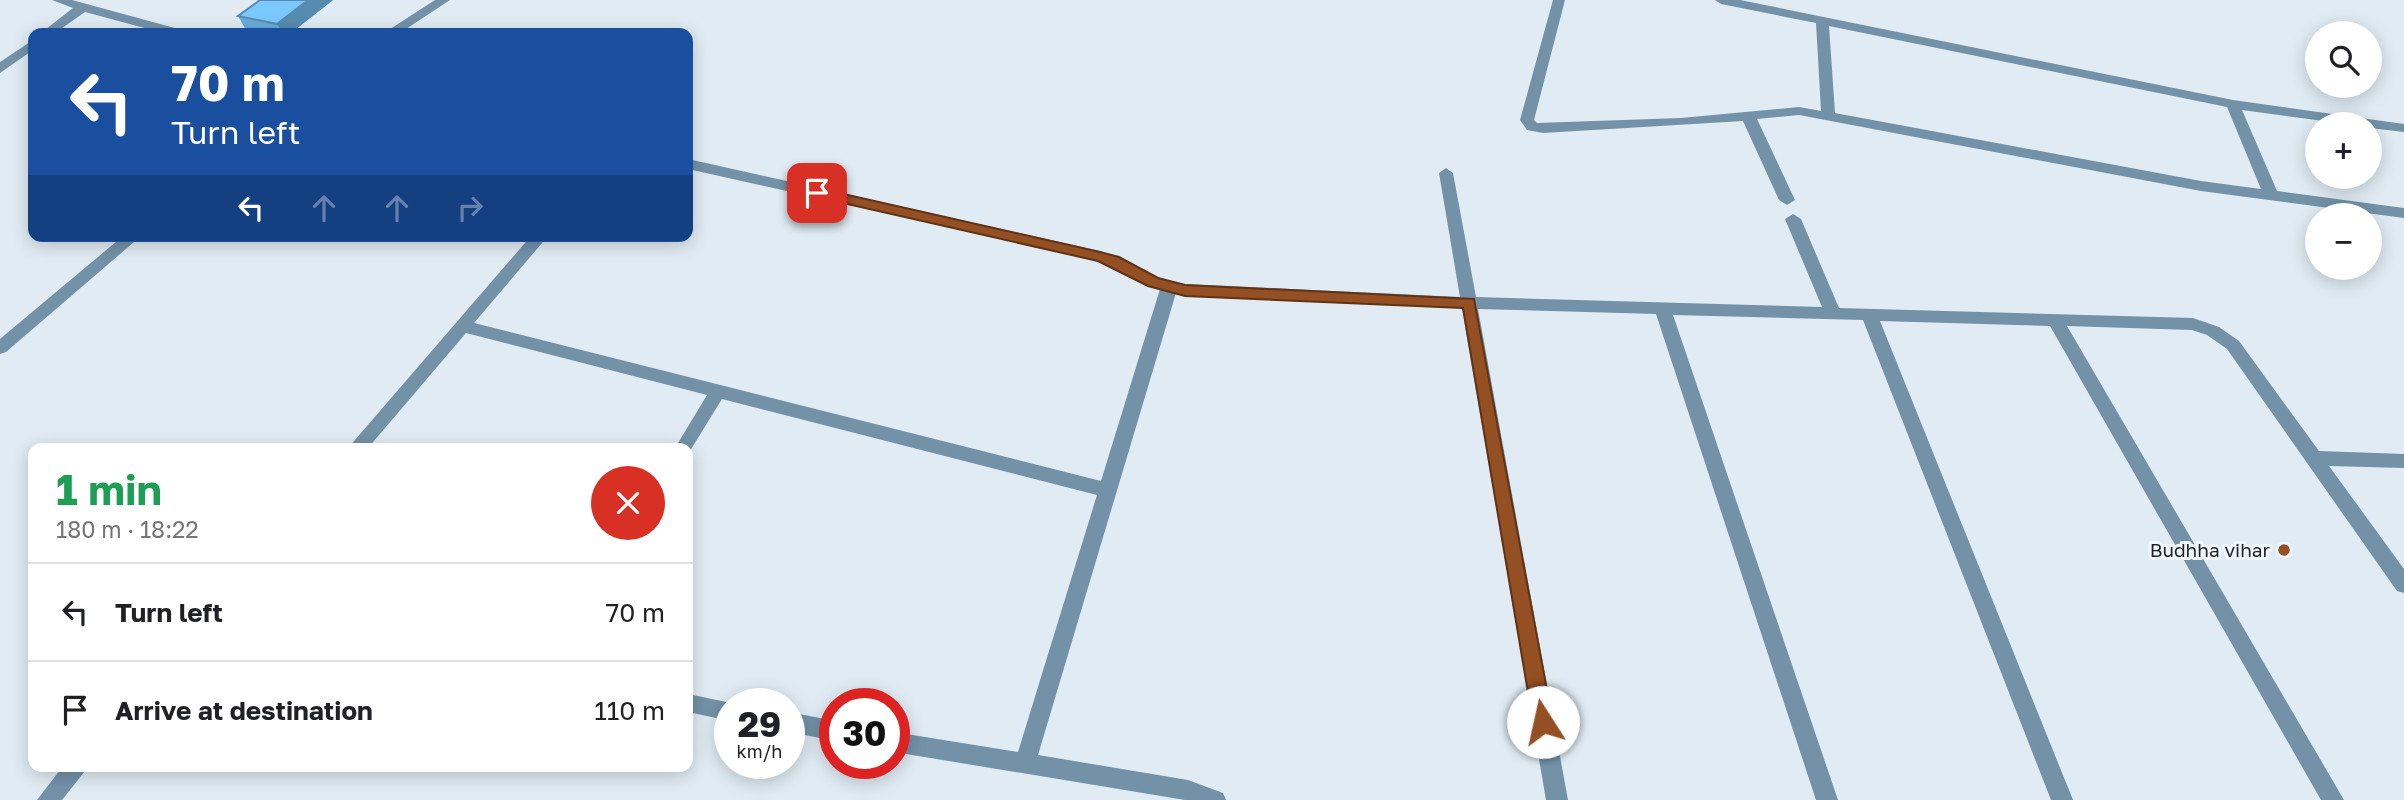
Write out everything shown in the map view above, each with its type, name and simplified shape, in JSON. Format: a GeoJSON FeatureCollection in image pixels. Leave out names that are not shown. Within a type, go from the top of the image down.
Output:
{"type":"FeatureCollection","features":[{"type":"Feature","properties":{"kind":"street"},"geometry":{"type":"LineString","coordinates":[[58,0],[159,28]]}},
{"type":"Feature","properties":{"kind":"street"},"geometry":{"type":"LineString","coordinates":[[399,28],[444,0]]}},
{"type":"Feature","properties":{"kind":"street"},"geometry":{"type":"LineString","coordinates":[[1559,0],[1527,120],[1532,127],[1543,129],[1681,122],[1798,111],[2202,186],[2404,213]]}},
{"type":"Feature","properties":{"kind":"street"},"geometry":{"type":"LineString","coordinates":[[1721,0],[2232,103],[2404,128]]}},
{"type":"Feature","properties":{"kind":"street"},"geometry":{"type":"LineString","coordinates":[[54,28],[83,7]]}},
{"type":"Feature","properties":{"kind":"street"},"geometry":{"type":"LineString","coordinates":[[1822,21],[1828,117]]}},
{"type":"Feature","properties":{"kind":"street"},"geometry":{"type":"LineString","coordinates":[[0,69],[28,48]]}},
{"type":"Feature","properties":{"kind":"street"},"geometry":{"type":"LineString","coordinates":[[2232,103],[2271,195]]}},
{"type":"Feature","properties":{"kind":"street"},"geometry":{"type":"LineString","coordinates":[[1748,116],[1787,200]]}},
{"type":"Feature","properties":{"kind":"street"},"geometry":{"type":"LineString","coordinates":[[693,165],[1100,257],[1169,288],[1185,290],[1469,303],[2193,324],[2213,331],[2232,345],[2404,584]]}},
{"type":"Feature","properties":{"kind":"street"},"geometry":{"type":"LineString","coordinates":[[1446,173],[1557,800]]}},
{"type":"Feature","properties":{"kind":"street"},"geometry":{"type":"LineString","coordinates":[[1793,219],[1833,313]]}},
{"type":"Feature","properties":{"kind":"street"},"geometry":{"type":"LineString","coordinates":[[0,348],[126,242]]}},
{"type":"Feature","properties":{"kind":"street"},"geometry":{"type":"LineString","coordinates":[[361,443],[535,242]]}},
{"type":"Feature","properties":{"kind":"street"},"geometry":{"type":"LineString","coordinates":[[1025,764],[1169,288]]}},
{"type":"Feature","properties":{"kind":"street"},"geometry":{"type":"LineString","coordinates":[[1662,308],[1827,800]]}},
{"type":"Feature","properties":{"kind":"street"},"geometry":{"type":"LineString","coordinates":[[1869,315],[2062,800]]}},
{"type":"Feature","properties":{"kind":"street"},"geometry":{"type":"LineString","coordinates":[[2054,318],[2333,800]]}},
{"type":"Feature","properties":{"kind":"street"},"geometry":{"type":"LineString","coordinates":[[463,326],[1108,490]]}},
{"type":"Feature","properties":{"kind":"street"},"geometry":{"type":"LineString","coordinates":[[687,443],[718,391]]}},
{"type":"Feature","properties":{"kind":"street"},"geometry":{"type":"LineString","coordinates":[[2313,458],[2404,461]]}},
{"type":"Feature","properties":{"kind":"street"},"geometry":{"type":"LineString","coordinates":[[693,704],[714,708]]}},
{"type":"Feature","properties":{"kind":"street"},"geometry":{"type":"LineString","coordinates":[[910,745],[1188,790],[1214,800]]}},
{"type":"Feature","properties":{"kind":"street"},"geometry":{"type":"LineString","coordinates":[[48,800],[73,772]]}},
{"type":"Feature","properties":{"kind":"building"},"geometry":{"type":"Polygon","coordinates":[[[260,0],[308,0],[277,24],[238,16],[260,0]]]}},
{"type":"Feature","properties":{"kind":"place","name":"Budhha vihar"},"geometry":{"type":"Point","coordinates":[2284,550]}},
{"type":"Feature","properties":{"kind":"route"},"geometry":{"type":"LineString","coordinates":[[817,193],[1100,257],[1169,288],[1469,303],[1543,722]]}}]}
